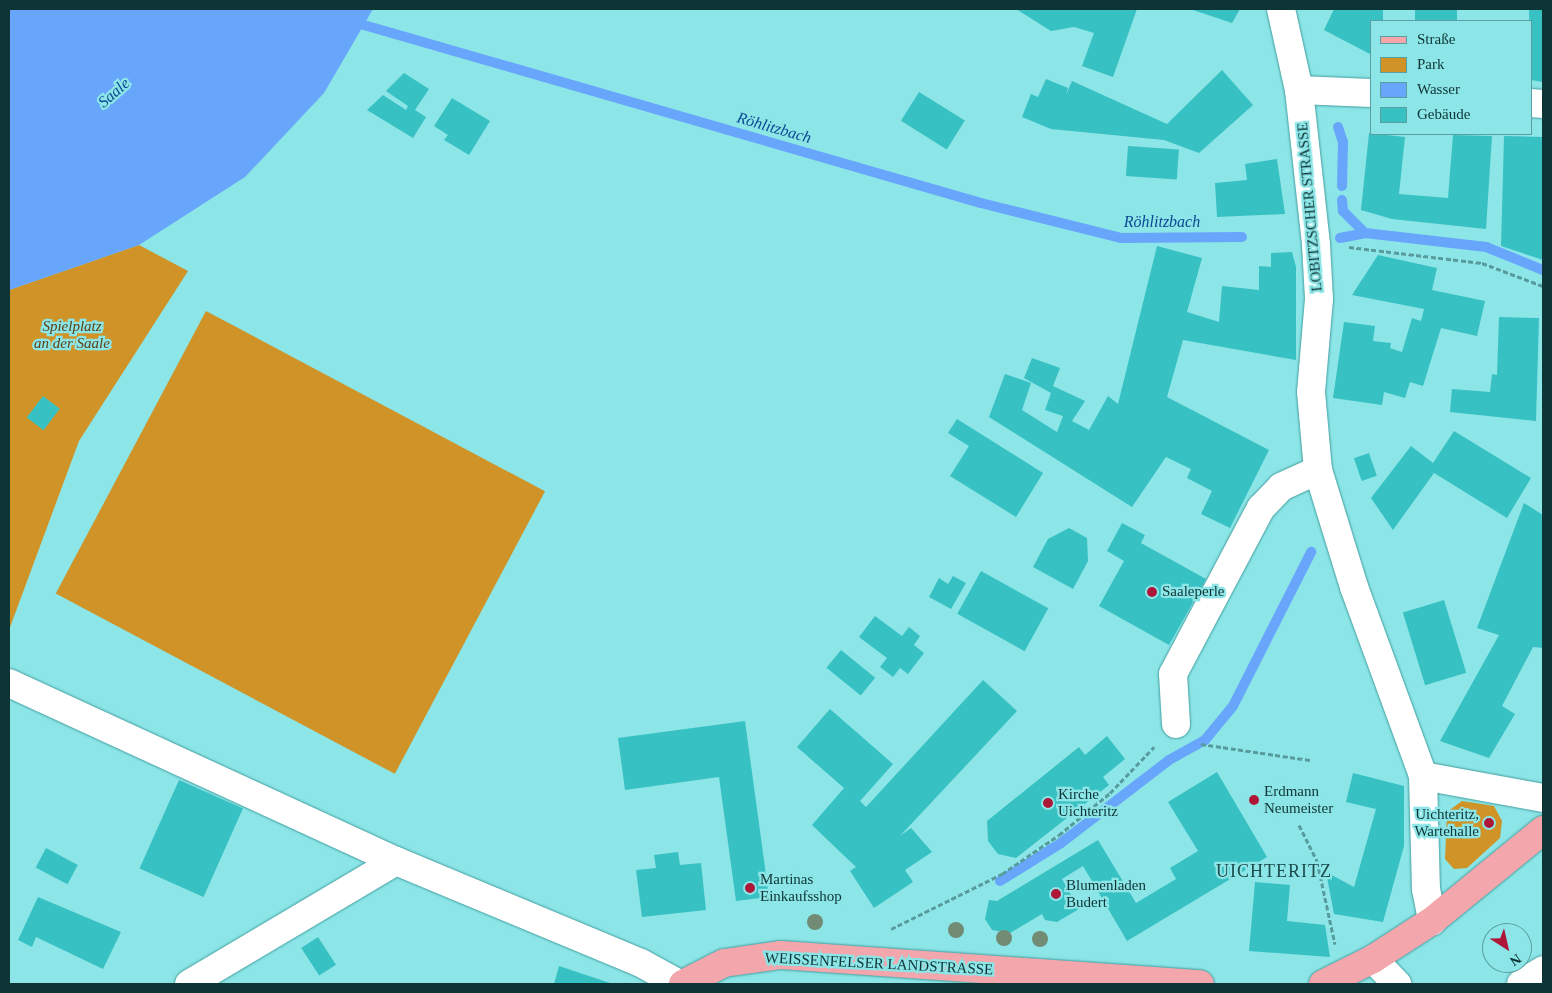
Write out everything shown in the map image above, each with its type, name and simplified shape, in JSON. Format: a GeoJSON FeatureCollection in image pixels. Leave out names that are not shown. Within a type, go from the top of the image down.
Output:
{"type":"FeatureCollection","features":[{"type":"Feature","properties":{"kind":"main road"},"geometry":{"type":"LineString","coordinates":[[1332,980],[1373,959],[1432,921],[1543,830]]}},
{"type":"Feature","properties":{"kind":"main road","name":"WEISSENFELSER LANDSTRASSE"},"geometry":{"type":"LineString","coordinates":[[683,984],[724,962],[754,957],[872,961],[1051,979],[1200,984]]}},
{"type":"Feature","properties":{"kind":"street","name":"LOBITZSCHER STRASSE"},"geometry":{"type":"LineString","coordinates":[[1281,9],[1298,90],[1316,245],[1319,299],[1311,392],[1318,470],[1382,666],[1423,776],[1426,889],[1432,921]]}},
{"type":"Feature","properties":{"kind":"street"},"geometry":{"type":"LineString","coordinates":[[1298,90],[1370,93]]}},
{"type":"Feature","properties":{"kind":"street"},"geometry":{"type":"LineString","coordinates":[[1176,724],[1173,674],[1261,508],[1281,487],[1318,470]]}},
{"type":"Feature","properties":{"kind":"street"},"geometry":{"type":"LineString","coordinates":[[9,683],[396,861],[641,963],[678,984]]}},
{"type":"Feature","properties":{"kind":"street"},"geometry":{"type":"LineString","coordinates":[[1423,776],[1543,798]]}},
{"type":"Feature","properties":{"kind":"street"},"geometry":{"type":"LineString","coordinates":[[190,984],[396,861]]}},
{"type":"Feature","properties":{"kind":"street"},"geometry":{"type":"LineString","coordinates":[[1373,959],[1397,984]]}},
{"type":"Feature","properties":{"kind":"street"},"geometry":{"type":"LineString","coordinates":[[1521,984],[1543,970]]}},
{"type":"Feature","properties":{"kind":"path"},"geometry":{"type":"LineString","coordinates":[[1316,245],[1413,252],[1482,263],[1543,286]]}},
{"type":"Feature","properties":{"kind":"path"},"geometry":{"type":"LineString","coordinates":[[872,961],[892,929],[1002,874],[1059,835],[1110,794],[1176,724]]}},
{"type":"Feature","properties":{"kind":"path"},"geometry":{"type":"LineString","coordinates":[[1206,748],[1310,760]]}},
{"type":"Feature","properties":{"kind":"path"},"geometry":{"type":"LineString","coordinates":[[1299,826],[1317,861],[1332,980]]}},
{"type":"Feature","properties":{"kind":"green space","name":"Spielplatz an der Saale"},"geometry":{"type":"Polygon","coordinates":[[[139,245],[188,271],[79,441],[9,630],[9,290],[139,245]]]}},
{"type":"Feature","properties":{"kind":"green space"},"geometry":{"type":"Polygon","coordinates":[[[206,311],[545,491],[395,774],[56,594],[206,311]]]}},
{"type":"Feature","properties":{"kind":"green space"},"geometry":{"type":"Polygon","coordinates":[[[1462,801],[1494,806],[1502,821],[1500,838],[1467,868],[1454,869],[1445,859],[1447,812],[1462,801]]]}},
{"type":"Feature","properties":{"kind":"water","name":"Saale"},"geometry":{"type":"Polygon","coordinates":[[[9,9],[373,9],[324,93],[245,177],[139,245],[9,290],[9,9]]]}},
{"type":"Feature","properties":{"kind":"building"},"geometry":{"type":"Polygon","coordinates":[[[1016,9],[1137,9],[1113,77],[1082,66],[1094,33],[1074,27],[1051,31],[1016,9]]]}},
{"type":"Feature","properties":{"kind":"building"},"geometry":{"type":"Polygon","coordinates":[[[1190,9],[1240,9],[1232,23],[1190,9]]]}},
{"type":"Feature","properties":{"kind":"building"},"geometry":{"type":"Polygon","coordinates":[[[1334,9],[1383,9],[1383,20],[1370,20],[1370,54],[1324,30],[1334,9]]]}},
{"type":"Feature","properties":{"kind":"building"},"geometry":{"type":"Polygon","coordinates":[[[1415,9],[1457,9],[1457,20],[1415,20],[1415,9]]]}},
{"type":"Feature","properties":{"kind":"building"},"geometry":{"type":"Polygon","coordinates":[[[1529,9],[1543,9],[1543,82],[1532,80],[1532,20],[1529,20],[1529,9]]]}},
{"type":"Feature","properties":{"kind":"building"},"geometry":{"type":"Polygon","coordinates":[[[1222,70],[1253,105],[1199,153],[1164,140],[1051,129],[1022,117],[1031,94],[1038,97],[1046,79],[1068,88],[1066,95],[1072,81],[1167,124],[1222,70]]]}},
{"type":"Feature","properties":{"kind":"building"},"geometry":{"type":"Polygon","coordinates":[[[404,73],[429,89],[415,110],[426,117],[413,138],[367,110],[383,95],[406,110],[408,106],[386,91],[404,73]]]}},
{"type":"Feature","properties":{"kind":"building"},"geometry":{"type":"Polygon","coordinates":[[[919,92],[965,121],[947,149],[901,121],[919,92]]]}},
{"type":"Feature","properties":{"kind":"building"},"geometry":{"type":"Polygon","coordinates":[[[452,98],[490,121],[469,155],[444,140],[448,135],[434,126],[452,98]]]}},
{"type":"Feature","properties":{"kind":"building"},"geometry":{"type":"Polygon","coordinates":[[[1369,133],[1370,135],[1405,137],[1399,194],[1448,198],[1453,135],[1492,136],[1486,229],[1392,219],[1361,210],[1369,133]]]}},
{"type":"Feature","properties":{"kind":"building"},"geometry":{"type":"Polygon","coordinates":[[[1504,136],[1543,137],[1543,260],[1501,246],[1504,136]]]}},
{"type":"Feature","properties":{"kind":"building"},"geometry":{"type":"Polygon","coordinates":[[[1128,146],[1179,150],[1177,179],[1126,176],[1128,146]]]}},
{"type":"Feature","properties":{"kind":"building"},"geometry":{"type":"Polygon","coordinates":[[[1277,159],[1285,214],[1217,217],[1215,183],[1247,180],[1245,164],[1277,159]]]}},
{"type":"Feature","properties":{"kind":"building"},"geometry":{"type":"Polygon","coordinates":[[[1157,246],[1202,258],[1187,312],[1219,322],[1222,286],[1259,290],[1259,266],[1271,267],[1271,253],[1292,252],[1296,267],[1296,360],[1183,340],[1167,397],[1269,450],[1230,528],[1201,514],[1212,491],[1187,478],[1191,469],[1166,457],[1132,507],[989,417],[1005,374],[1031,383],[1022,410],[1057,432],[1063,416],[1045,410],[1051,393],[1024,378],[1032,358],[1060,368],[1053,386],[1085,401],[1072,421],[1089,430],[1108,396],[1118,404],[1157,246]]]}},
{"type":"Feature","properties":{"kind":"building"},"geometry":{"type":"Polygon","coordinates":[[[1378,255],[1437,268],[1432,290],[1485,301],[1477,336],[1441,328],[1423,386],[1410,382],[1405,398],[1384,392],[1382,405],[1333,398],[1344,322],[1375,326],[1373,341],[1391,343],[1390,348],[1402,352],[1412,318],[1421,321],[1424,309],[1352,295],[1378,255]]]}},
{"type":"Feature","properties":{"kind":"building"},"geometry":{"type":"Polygon","coordinates":[[[1499,317],[1539,318],[1536,421],[1450,412],[1452,389],[1490,392],[1492,374],[1497,375],[1499,317]]]}},
{"type":"Feature","properties":{"kind":"building"},"geometry":{"type":"Polygon","coordinates":[[[43,396],[60,409],[44,430],[27,418],[43,396]]]}},
{"type":"Feature","properties":{"kind":"building"},"geometry":{"type":"Polygon","coordinates":[[[957,419],[1043,473],[1016,517],[950,476],[969,446],[948,433],[957,419]]]}},
{"type":"Feature","properties":{"kind":"building"},"geometry":{"type":"Polygon","coordinates":[[[1454,431],[1531,478],[1507,518],[1434,473],[1393,530],[1371,498],[1411,446],[1433,463],[1454,431]]]}},
{"type":"Feature","properties":{"kind":"building"},"geometry":{"type":"Polygon","coordinates":[[[1369,453],[1377,476],[1362,481],[1354,458],[1369,453]]]}},
{"type":"Feature","properties":{"kind":"building"},"geometry":{"type":"Polygon","coordinates":[[[1524,503],[1543,515],[1543,648],[1533,647],[1502,706],[1515,714],[1489,758],[1440,741],[1499,635],[1477,628],[1524,503]]]}},
{"type":"Feature","properties":{"kind":"building"},"geometry":{"type":"Polygon","coordinates":[[[1122,523],[1145,535],[1141,543],[1206,579],[1169,645],[1099,606],[1124,561],[1107,551],[1122,523]]]}},
{"type":"Feature","properties":{"kind":"building"},"geometry":{"type":"Polygon","coordinates":[[[1069,528],[1087,538],[1088,561],[1073,589],[1033,567],[1048,539],[1069,528]]]}},
{"type":"Feature","properties":{"kind":"building"},"geometry":{"type":"Polygon","coordinates":[[[981,571],[1048,608],[1025,651],[957,614],[981,571]]]}},
{"type":"Feature","properties":{"kind":"building"},"geometry":{"type":"Polygon","coordinates":[[[953,576],[966,583],[951,609],[929,597],[939,578],[948,584],[953,576]]]}},
{"type":"Feature","properties":{"kind":"building"},"geometry":{"type":"Polygon","coordinates":[[[1444,600],[1466,673],[1425,685],[1403,613],[1444,600]]]}},
{"type":"Feature","properties":{"kind":"building"},"geometry":{"type":"Polygon","coordinates":[[[875,616],[902,636],[909,627],[920,636],[914,645],[924,653],[908,674],[900,668],[893,677],[880,667],[887,658],[859,637],[875,616]]]}},
{"type":"Feature","properties":{"kind":"building"},"geometry":{"type":"Polygon","coordinates":[[[841,650],[875,678],[861,696],[827,668],[841,650]]]}},
{"type":"Feature","properties":{"kind":"building"},"geometry":{"type":"Polygon","coordinates":[[[983,680],[1017,711],[900,836],[911,828],[932,852],[905,870],[913,882],[874,908],[850,871],[856,867],[812,825],[844,788],[797,747],[830,709],[893,764],[860,801],[866,807],[983,680]]]}},
{"type":"Feature","properties":{"kind":"building"},"geometry":{"type":"Polygon","coordinates":[[[745,721],[769,897],[736,901],[719,777],[625,790],[618,738],[745,721]]]}},
{"type":"Feature","properties":{"kind":"building","name":"Kirche Uichteritz"},"geometry":{"type":"Polygon","coordinates":[[[1107,736],[1125,759],[1103,777],[1109,785],[1016,858],[998,854],[988,841],[987,821],[1079,747],[1085,755],[1107,736]]]}},
{"type":"Feature","properties":{"kind":"building"},"geometry":{"type":"Polygon","coordinates":[[[1217,772],[1267,857],[1127,941],[1083,866],[1062,879],[1079,909],[1057,922],[1045,920],[1042,914],[1010,933],[992,930],[985,919],[989,900],[997,901],[1098,840],[1136,903],[1176,879],[1170,868],[1198,851],[1168,802],[1217,772]]]}},
{"type":"Feature","properties":{"kind":"building"},"geometry":{"type":"Polygon","coordinates":[[[1353,773],[1404,786],[1404,846],[1383,922],[1334,914],[1326,872],[1354,887],[1376,809],[1346,802],[1353,773]]]}},
{"type":"Feature","properties":{"kind":"building"},"geometry":{"type":"Polygon","coordinates":[[[179,780],[243,808],[203,897],[140,869],[179,780]]]}},
{"type":"Feature","properties":{"kind":"building"},"geometry":{"type":"Polygon","coordinates":[[[46,848],[78,865],[67,884],[36,867],[46,848]]]}},
{"type":"Feature","properties":{"kind":"building"},"geometry":{"type":"Polygon","coordinates":[[[678,852],[680,865],[701,863],[706,910],[642,917],[636,870],[656,868],[654,855],[678,852]]]}},
{"type":"Feature","properties":{"kind":"building"},"geometry":{"type":"Polygon","coordinates":[[[1255,882],[1290,885],[1287,921],[1325,925],[1330,957],[1249,951],[1255,882]]]}},
{"type":"Feature","properties":{"kind":"building"},"geometry":{"type":"Polygon","coordinates":[[[38,897],[121,932],[103,969],[36,937],[32,947],[18,940],[38,897]]]}},
{"type":"Feature","properties":{"kind":"building"},"geometry":{"type":"Polygon","coordinates":[[[318,937],[336,965],[319,976],[301,948],[318,937]]]}},
{"type":"Feature","properties":{"kind":"building"},"geometry":{"type":"Polygon","coordinates":[[[559,966],[613,984],[554,984],[559,966]]]}},
{"type":"Feature","properties":{"kind":"waterway","name":"Röhlitzbach"},"geometry":{"type":"LineString","coordinates":[[350,21],[981,203],[1121,238],[1242,237]]}},
{"type":"Feature","properties":{"kind":"waterway"},"geometry":{"type":"LineString","coordinates":[[1338,127],[1343,142],[1342,186]]}},
{"type":"Feature","properties":{"kind":"waterway"},"geometry":{"type":"LineString","coordinates":[[1342,200],[1343,211],[1365,233]]}},
{"type":"Feature","properties":{"kind":"waterway","name":"Röhlitzbach"},"geometry":{"type":"LineString","coordinates":[[1340,238],[1365,233],[1486,247],[1543,270]]}},
{"type":"Feature","properties":{"kind":"waterway"},"geometry":{"type":"LineString","coordinates":[[1000,881],[1061,843],[1169,760],[1205,740],[1233,706],[1311,552]]}},
{"type":"Feature","properties":{"kind":"place","name":"Saaleperle"},"geometry":{"type":"Point","coordinates":[1152,592]}},
{"type":"Feature","properties":{"kind":"place","name":"Erdmann Neumeister"},"geometry":{"type":"Point","coordinates":[1254,800]}},
{"type":"Feature","properties":{"kind":"place","name":"Kirche Uichteritz"},"geometry":{"type":"Point","coordinates":[1048,803]}},
{"type":"Feature","properties":{"kind":"place","name":"Uichteritz, Wartehalle"},"geometry":{"type":"Point","coordinates":[1489,823]}},
{"type":"Feature","properties":{"kind":"place","name":"Martinas Einkaufsshop"},"geometry":{"type":"Point","coordinates":[750,888]}},
{"type":"Feature","properties":{"kind":"place","name":"Blumenladen Budert"},"geometry":{"type":"Point","coordinates":[1056,894]}},
{"type":"Feature","properties":{"kind":"district","name":"UICHTERITZ"},"geometry":{"type":"Point","coordinates":[1274,871]}}]}
